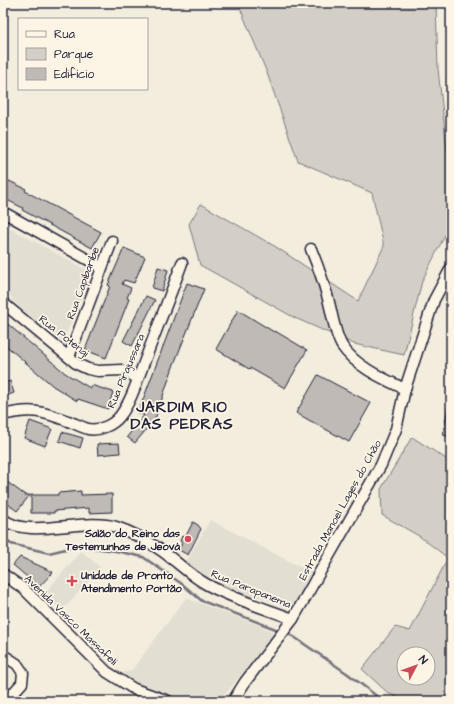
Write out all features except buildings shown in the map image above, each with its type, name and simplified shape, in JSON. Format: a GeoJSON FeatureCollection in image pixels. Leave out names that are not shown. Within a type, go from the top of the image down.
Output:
{"type":"FeatureCollection","features":[{"type":"Feature","properties":{"kind":"street"},"geometry":{"type":"LineString","coordinates":[[3,212],[101,267]]}},
{"type":"Feature","properties":{"kind":"street","name":"Rua Capibaribe"},"geometry":{"type":"LineString","coordinates":[[69,357],[101,267],[112,241]]}},
{"type":"Feature","properties":{"kind":"street"},"geometry":{"type":"LineString","coordinates":[[311,248],[327,293],[342,346],[357,361],[370,370],[406,389]]}},
{"type":"Feature","properties":{"kind":"street","name":"Rua Pirajussara"},"geometry":{"type":"LineString","coordinates":[[3,415],[18,411],[32,410],[45,412],[88,429],[102,428],[111,424],[126,408],[182,263]]}},
{"type":"Feature","properties":{"kind":"street","name":"Estrada Manoel Lages do Chão"},"geometry":{"type":"LineString","coordinates":[[233,701],[245,682],[290,622],[381,465],[396,429],[406,389],[434,300],[451,268]]}},
{"type":"Feature","properties":{"kind":"street"},"geometry":{"type":"LineString","coordinates":[[310,269],[327,293]]}},
{"type":"Feature","properties":{"kind":"street","name":"Rua Potengi"},"geometry":{"type":"LineString","coordinates":[[3,303],[78,364],[88,369],[98,371],[122,370],[138,379]]}},
{"type":"Feature","properties":{"kind":"street","name":"Rua Parapanema"},"geometry":{"type":"LineString","coordinates":[[3,519],[26,528],[91,524],[116,527],[146,540],[204,583],[290,622]]}},
{"type":"Feature","properties":{"kind":"street","name":"Avenida Vasco Massafeli"},"geometry":{"type":"LineString","coordinates":[[3,574],[24,589],[107,672],[134,689],[168,701]]}},
{"type":"Feature","properties":{"kind":"street"},"geometry":{"type":"LineString","coordinates":[[3,655],[17,664],[23,673],[22,683],[6,701]]}},
{"type":"Feature","properties":{"kind":"street","name":"Estrada Manoel Lages do Chão"},"geometry":{"type":"LineString","coordinates":[[226,701],[245,682]]}},
{"type":"Feature","properties":{"kind":"shaded area"},"geometry":{"type":"Polygon","coordinates":[[[3,224],[92,273],[63,341],[14,302],[10,295],[3,290],[3,224]]]}},
{"type":"Feature","properties":{"kind":"shaded area"},"geometry":{"type":"Polygon","coordinates":[[[210,520],[312,573],[293,610],[259,597],[256,599],[218,587],[185,564],[210,520]]]}},
{"type":"Feature","properties":{"kind":"shaded area","name":"Unidade de Pronto Atendimento Portão"},"geometry":{"type":"Polygon","coordinates":[[[81,551],[101,568],[62,611],[44,594],[81,551]]]}},
{"type":"Feature","properties":{"kind":"shaded area"},"geometry":{"type":"Polygon","coordinates":[[[186,598],[258,625],[271,631],[274,635],[221,699],[212,701],[192,701],[155,692],[139,686],[121,673],[131,671],[186,598]]]}},
{"type":"Feature","properties":{"kind":"green space"},"geometry":{"type":"Polygon","coordinates":[[[238,3],[436,3],[438,69],[448,159],[451,223],[422,281],[404,355],[354,344],[295,318],[200,265],[189,224],[201,204],[276,247],[358,301],[384,246],[372,193],[298,161],[267,73],[238,3]]]}},
{"type":"Feature","properties":{"kind":"green space"},"geometry":{"type":"Polygon","coordinates":[[[412,437],[451,462],[451,701],[405,701],[388,693],[362,669],[395,627],[410,631],[448,558],[419,536],[382,515],[381,489],[412,437]]]}},
{"type":"Feature","properties":{"kind":"waterway"},"geometry":{"type":"LineString","coordinates":[[3,538],[11,544],[49,553],[78,546],[116,551],[143,557],[182,584],[202,601],[281,631]]}},
{"type":"Feature","properties":{"kind":"waterway"},"geometry":{"type":"LineString","coordinates":[[286,633],[348,674],[383,701]]}},
{"type":"Feature","properties":{"kind":"place","name":"Salão do Reino das Testemunhas de Jeová"},"geometry":{"type":"Point","coordinates":[188,539]}},
{"type":"Feature","properties":{"kind":"place","name":"Unidade de Pronto Atendimento Portão"},"geometry":{"type":"Point","coordinates":[72,581]}},
{"type":"Feature","properties":{"kind":"district","name":"JARDIM RIO DAS PEDRAS"},"geometry":{"type":"Point","coordinates":[182,416]}}]}
